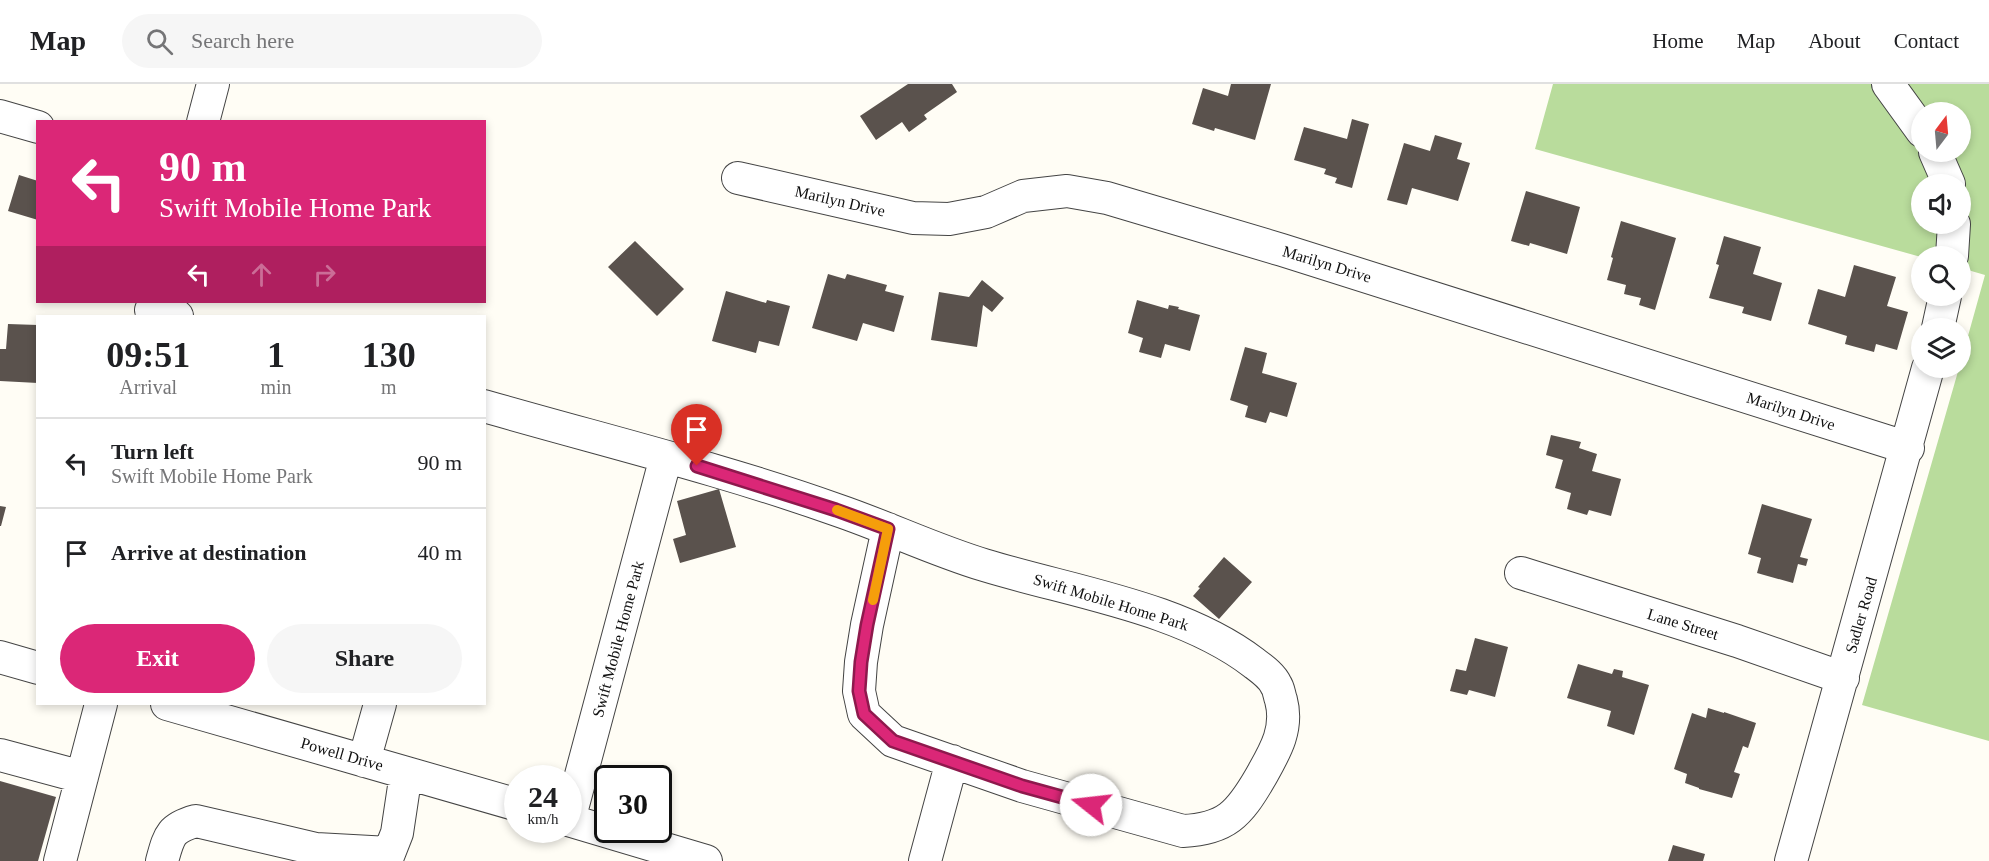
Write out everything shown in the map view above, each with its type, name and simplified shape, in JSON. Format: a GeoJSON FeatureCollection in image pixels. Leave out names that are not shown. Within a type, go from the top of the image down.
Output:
{"type":"FeatureCollection","features":[{"type":"Feature","properties":{"kind":"street"},"geometry":{"type":"LineString","coordinates":[[203,120],[213,84]]}},
{"type":"Feature","properties":{"kind":"street"},"geometry":{"type":"LineString","coordinates":[[1887,84],[1911,116]]}},
{"type":"Feature","properties":{"kind":"street"},"geometry":{"type":"LineString","coordinates":[[0,116],[36,126]]}},
{"type":"Feature","properties":{"kind":"street","name":"Marilyn Drive"},"geometry":{"type":"LineString","coordinates":[[738,178],[913,218],[949,219],[986,212],[1023,196],[1067,191],[1107,198],[1282,250],[1908,448]]}},
{"type":"Feature","properties":{"kind":"street","name":"Sadler Road"},"geometry":{"type":"LineString","coordinates":[[1791,861],[1908,448],[1926,378]]}},
{"type":"Feature","properties":{"kind":"street","name":"Swift Mobile Home Park"},"geometry":{"type":"LineString","coordinates":[[486,407],[666,457],[826,506],[888,529],[982,565],[1193,626],[1233,646],[1265,671],[1276,685],[1284,711],[1282,736],[1250,796],[1233,814],[1218,825],[1203,830],[1183,831],[1022,786],[893,741],[864,714],[859,691],[867,625],[888,529]]}},
{"type":"Feature","properties":{"kind":"street","name":"Swift Mobile Home Park"},"geometry":{"type":"LineString","coordinates":[[582,771],[666,457]]}},
{"type":"Feature","properties":{"kind":"street","name":"Lane Street"},"geometry":{"type":"LineString","coordinates":[[1521,573],[1737,641],[1843,678]]}},
{"type":"Feature","properties":{"kind":"street"},"geometry":{"type":"LineString","coordinates":[[0,657],[36,667]]}},
{"type":"Feature","properties":{"kind":"street"},"geometry":{"type":"LineString","coordinates":[[60,861],[101,705]]}},
{"type":"Feature","properties":{"kind":"street","name":"Powell Drive"},"geometry":{"type":"LineString","coordinates":[[171,705],[504,801]]}},
{"type":"Feature","properties":{"kind":"street"},"geometry":{"type":"LineString","coordinates":[[364,760],[380,705]]}},
{"type":"Feature","properties":{"kind":"street"},"geometry":{"type":"LineString","coordinates":[[0,755],[82,777]]}},
{"type":"Feature","properties":{"kind":"street"},"geometry":{"type":"LineString","coordinates":[[925,861],[952,761]]}},
{"type":"Feature","properties":{"kind":"street"},"geometry":{"type":"LineString","coordinates":[[162,861],[169,838],[180,825],[196,821],[268,850],[316,849],[388,857],[397,833],[406,772]]}},
{"type":"Feature","properties":{"kind":"street"},"geometry":{"type":"LineString","coordinates":[[582,824],[706,861]]}},
{"type":"Feature","properties":{"kind":"green space"},"geometry":{"type":"Polygon","coordinates":[[[1553,84],[1989,84],[1989,741],[1862,705],[1956,378],[1971,378],[1971,325],[1985,275],[1971,271],[1971,246],[1911,246],[1911,254],[1535,149],[1553,84]]]}},
{"type":"Feature","properties":{"kind":"building"},"geometry":{"type":"Polygon","coordinates":[[[908,84],[952,84],[957,92],[924,115],[927,119],[909,132],[902,122],[876,140],[860,116],[908,84]]]}},
{"type":"Feature","properties":{"kind":"building"},"geometry":{"type":"Polygon","coordinates":[[[1231,84],[1271,84],[1255,140],[1192,124],[1203,88],[1228,96],[1231,84]]]}},
{"type":"Feature","properties":{"kind":"building"},"geometry":{"type":"Polygon","coordinates":[[[1352,119],[1369,124],[1352,188],[1335,183],[1337,178],[1324,174],[1326,169],[1294,160],[1304,127],[1347,139],[1352,119]]]}},
{"type":"Feature","properties":{"kind":"building"},"geometry":{"type":"Polygon","coordinates":[[[1435,135],[1462,143],[1457,159],[1470,163],[1458,201],[1412,188],[1407,205],[1387,200],[1404,143],[1430,151],[1435,135]]]}},
{"type":"Feature","properties":{"kind":"building"},"geometry":{"type":"Polygon","coordinates":[[[19,175],[36,180],[36,219],[8,211],[19,175]]]}},
{"type":"Feature","properties":{"kind":"building"},"geometry":{"type":"Polygon","coordinates":[[[1526,191],[1580,207],[1567,254],[1530,243],[1529,246],[1511,241],[1526,191]]]}},
{"type":"Feature","properties":{"kind":"building"},"geometry":{"type":"Polygon","coordinates":[[[1621,221],[1676,238],[1655,310],[1639,305],[1641,298],[1624,294],[1626,285],[1607,280],[1621,221]]]}},
{"type":"Feature","properties":{"kind":"building"},"geometry":{"type":"Polygon","coordinates":[[[1724,236],[1761,247],[1753,274],[1782,283],[1771,321],[1742,313],[1744,307],[1709,298],[1719,265],[1716,264],[1724,236]]]}},
{"type":"Feature","properties":{"kind":"building"},"geometry":{"type":"Polygon","coordinates":[[[635,241],[684,289],[657,316],[608,267],[635,241]]]}},
{"type":"Feature","properties":{"kind":"building"},"geometry":{"type":"Polygon","coordinates":[[[1854,265],[1896,277],[1887,306],[1908,312],[1897,350],[1876,344],[1874,352],[1845,344],[1847,336],[1808,324],[1818,289],[1845,297],[1854,265]]]}},
{"type":"Feature","properties":{"kind":"building"},"geometry":{"type":"Polygon","coordinates":[[[828,274],[845,279],[847,274],[887,285],[885,291],[904,296],[894,332],[863,323],[857,341],[812,328],[828,274]]]}},
{"type":"Feature","properties":{"kind":"building"},"geometry":{"type":"Polygon","coordinates":[[[982,280],[1004,298],[992,312],[983,305],[977,347],[931,340],[939,292],[969,297],[982,280]]]}},
{"type":"Feature","properties":{"kind":"building"},"geometry":{"type":"Polygon","coordinates":[[[726,291],[766,303],[767,300],[790,306],[779,346],[759,341],[756,353],[712,341],[726,291]]]}},
{"type":"Feature","properties":{"kind":"building"},"geometry":{"type":"Polygon","coordinates":[[[1137,300],[1168,309],[1169,305],[1179,307],[1178,309],[1200,315],[1190,351],[1165,344],[1161,358],[1139,352],[1143,338],[1128,333],[1137,300]]]}},
{"type":"Feature","properties":{"kind":"building"},"geometry":{"type":"Polygon","coordinates":[[[8,324],[36,325],[36,383],[0,381],[0,349],[6,349],[8,324]]]}},
{"type":"Feature","properties":{"kind":"building"},"geometry":{"type":"Polygon","coordinates":[[[1245,347],[1267,353],[1262,373],[1297,383],[1287,417],[1270,412],[1266,423],[1245,417],[1248,406],[1230,400],[1245,347]]]}},
{"type":"Feature","properties":{"kind":"building"},"geometry":{"type":"Polygon","coordinates":[[[1551,435],[1581,442],[1579,448],[1597,454],[1592,471],[1621,479],[1611,516],[1589,510],[1587,515],[1567,509],[1571,493],[1555,488],[1563,460],[1546,455],[1551,435]]]}},
{"type":"Feature","properties":{"kind":"building"},"geometry":{"type":"Polygon","coordinates":[[[719,489],[736,547],[680,563],[673,539],[686,535],[677,501],[719,489]]]}},
{"type":"Feature","properties":{"kind":"building"},"geometry":{"type":"Polygon","coordinates":[[[1762,504],[1812,519],[1800,557],[1808,559],[1806,566],[1798,564],[1793,583],[1757,573],[1761,558],[1748,554],[1762,504]]]}},
{"type":"Feature","properties":{"kind":"building"},"geometry":{"type":"Polygon","coordinates":[[[0,506],[6,507],[1,526],[0,526],[0,506]]]}},
{"type":"Feature","properties":{"kind":"building"},"geometry":{"type":"Polygon","coordinates":[[[1224,557],[1252,582],[1219,619],[1193,596],[1224,557]]]}},
{"type":"Feature","properties":{"kind":"building"},"geometry":{"type":"Polygon","coordinates":[[[1475,638],[1508,647],[1495,697],[1469,690],[1467,695],[1450,691],[1456,669],[1466,671],[1475,638]]]}},
{"type":"Feature","properties":{"kind":"building"},"geometry":{"type":"Polygon","coordinates":[[[1578,664],[1612,674],[1614,669],[1623,671],[1622,677],[1649,685],[1634,735],[1607,726],[1611,711],[1567,698],[1578,664]]]}},
{"type":"Feature","properties":{"kind":"building"},"geometry":{"type":"Polygon","coordinates":[[[1708,708],[1756,723],[1748,748],[1743,746],[1734,772],[1740,774],[1732,798],[1685,783],[1687,774],[1674,769],[1692,713],[1706,718],[1708,708]]]}},
{"type":"Feature","properties":{"kind":"building"},"geometry":{"type":"Polygon","coordinates":[[[0,781],[56,797],[38,861],[0,861],[0,781]]]}},
{"type":"Feature","properties":{"kind":"building"},"geometry":{"type":"Polygon","coordinates":[[[1673,845],[1705,854],[1703,861],[1668,861],[1673,845]]]}},
{"type":"Feature","properties":{"kind":"slow traffic"},"geometry":{"type":"LineString","coordinates":[[837,510],[888,529],[873,600]]}},
{"type":"Feature","properties":{"kind":"route"},"geometry":{"type":"LineString","coordinates":[[697,466],[888,529],[867,625],[859,691],[864,714],[893,741],[1022,786],[1091,805]]}}]}
